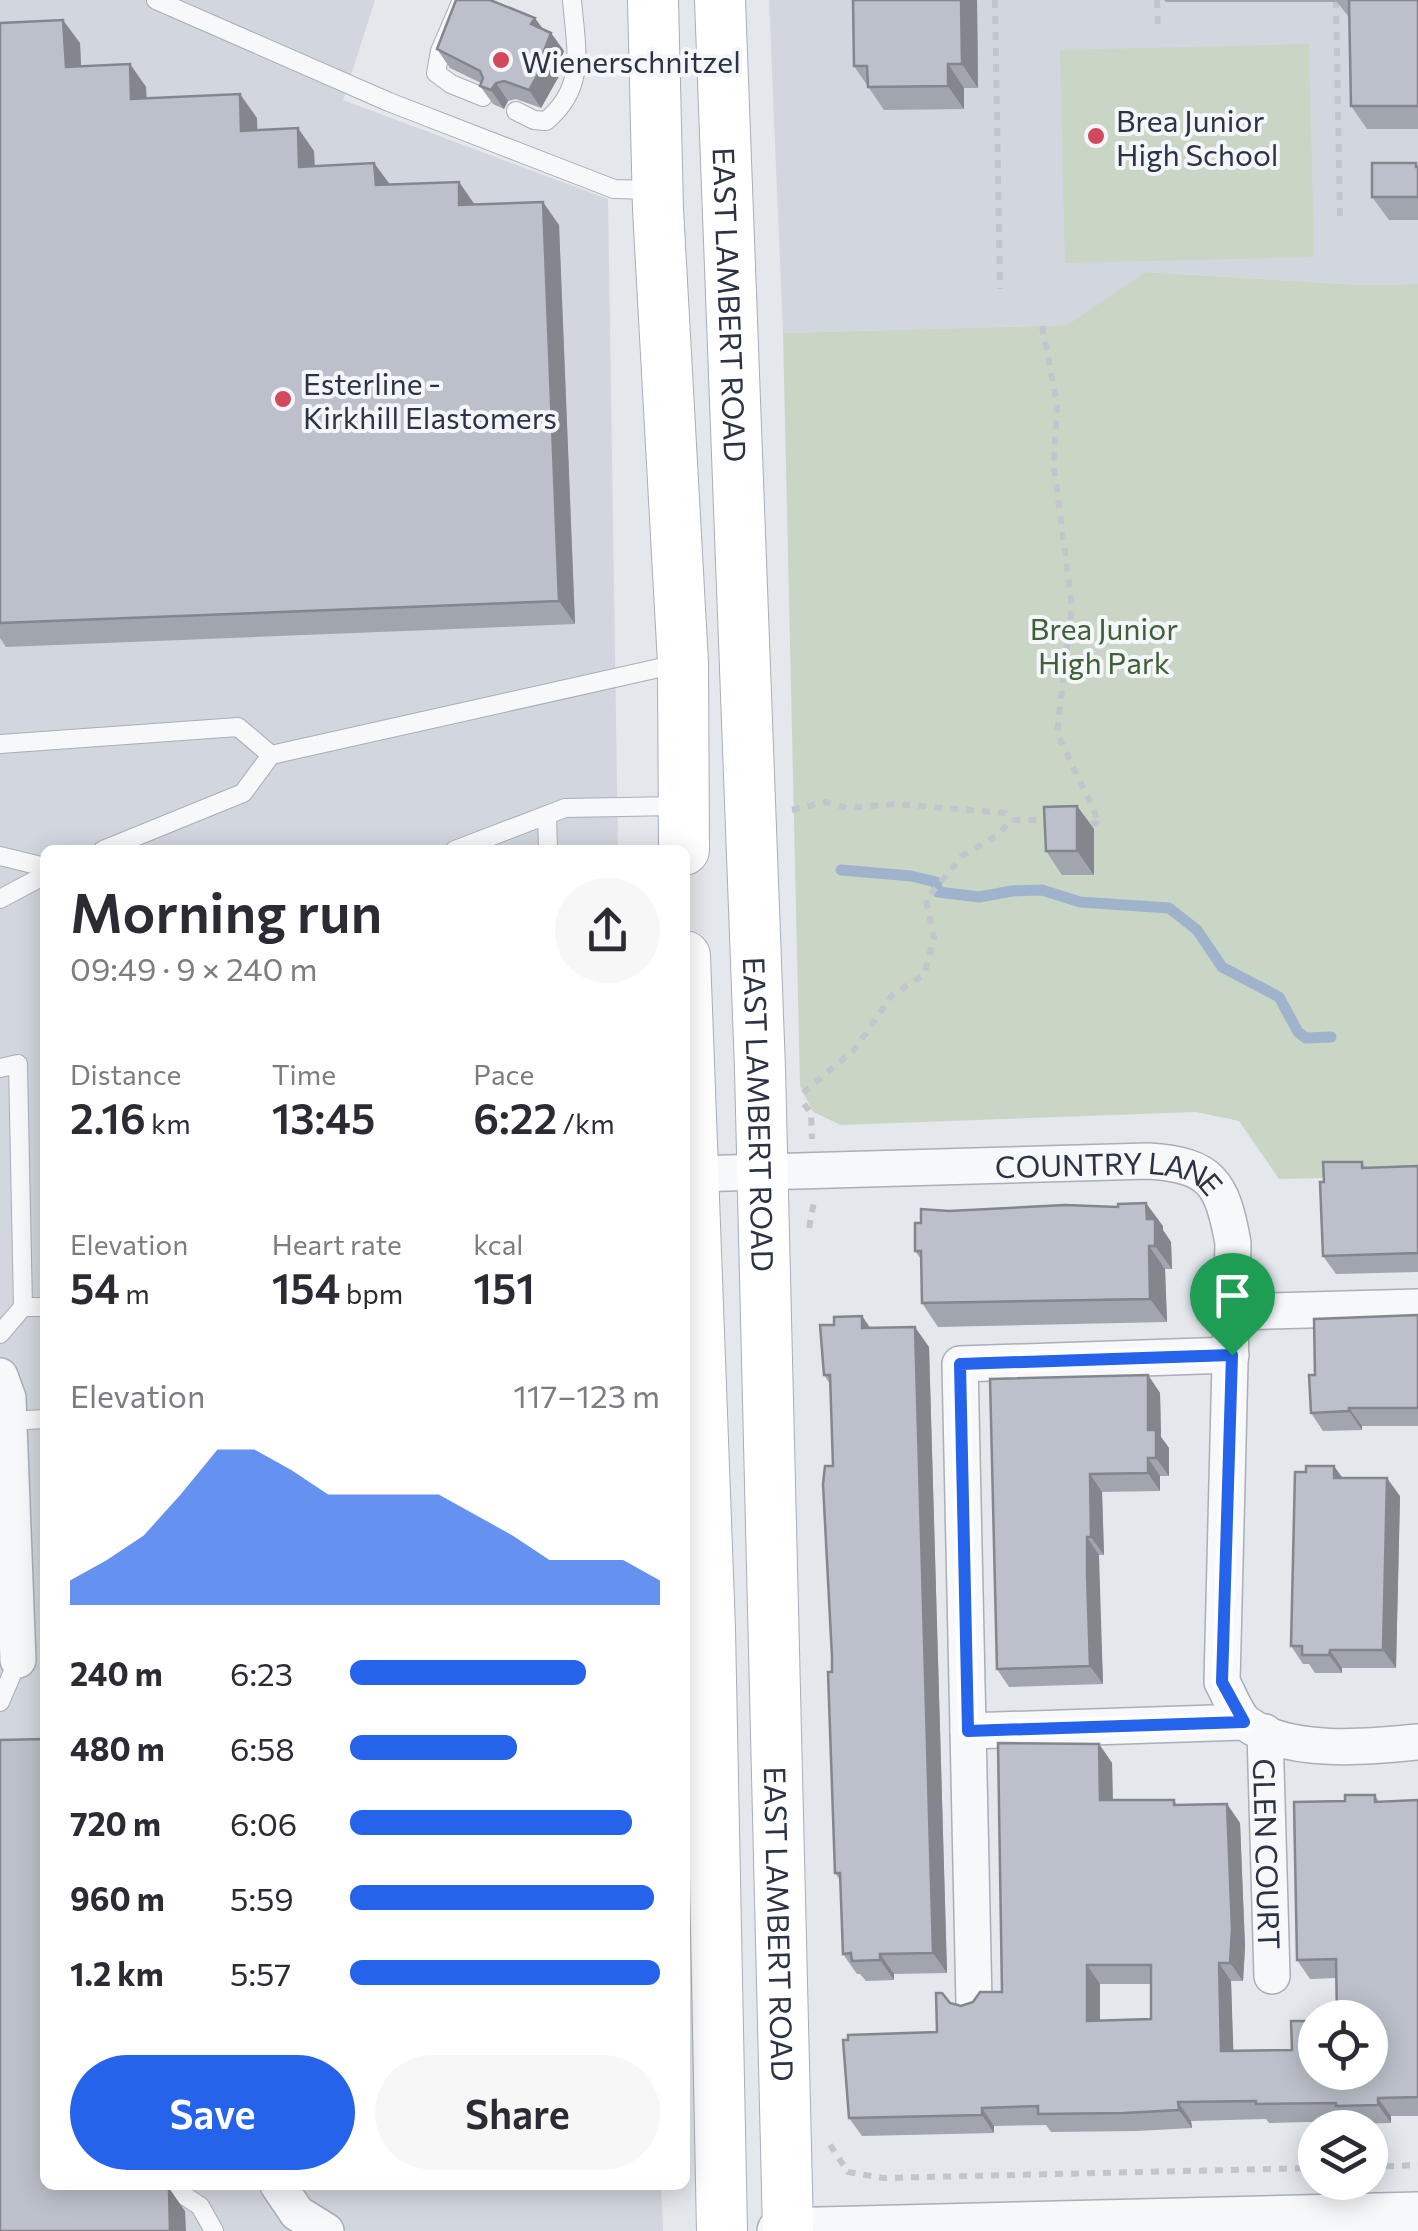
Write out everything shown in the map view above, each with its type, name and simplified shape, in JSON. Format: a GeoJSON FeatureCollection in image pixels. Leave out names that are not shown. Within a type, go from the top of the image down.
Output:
{"type":"FeatureCollection","features":[{"type":"Feature","properties":{"kind":"main road"},"geometry":{"type":"LineString","coordinates":[[653,0],[658,190],[683,663],[684,828]]}},
{"type":"Feature","properties":{"kind":"main road","name":"EAST LAMBERT ROAD"},"geometry":{"type":"LineString","coordinates":[[720,0],[747,659],[788,2231]]}},
{"type":"Feature","properties":{"kind":"main road"},"geometry":{"type":"LineString","coordinates":[[683,663],[747,659]]}},
{"type":"Feature","properties":{"kind":"main road","name":"EAST LAMBERT ROAD"},"geometry":{"type":"LineString","coordinates":[[690,1092],[710,1629],[722,2231]]}},
{"type":"Feature","properties":{"kind":"street","name":"COUNTRY LANE"},"geometry":{"type":"LineString","coordinates":[[693,1174],[1180,1162],[1213,1180],[1227,1206],[1233,1244],[1222,1682],[1254,1727]]}},
{"type":"Feature","properties":{"kind":"street"},"geometry":{"type":"LineString","coordinates":[[1232,1312],[1418,1307]]}},
{"type":"Feature","properties":{"kind":"street"},"geometry":{"type":"LineString","coordinates":[[974,2003],[960,1364],[1232,1355]]}},
{"type":"Feature","properties":{"kind":"street"},"geometry":{"type":"LineString","coordinates":[[4,1398],[21,1660]]}},
{"type":"Feature","properties":{"kind":"street"},"geometry":{"type":"LineString","coordinates":[[968,1731],[1254,1727],[1282,1739],[1353,1748],[1418,1742]]}},
{"type":"Feature","properties":{"kind":"street","name":"GLEN COURT"},"geometry":{"type":"LineString","coordinates":[[1254,1727],[1272,1976]]}},
{"type":"Feature","properties":{"kind":"street"},"geometry":{"type":"LineString","coordinates":[[780,2231],[1065,2228],[1418,2215]]}},
{"type":"Feature","properties":{"kind":"lane"},"geometry":{"type":"LineString","coordinates":[[156,0],[390,102],[614,189],[658,190]]}},
{"type":"Feature","properties":{"kind":"lane"},"geometry":{"type":"LineString","coordinates":[[462,0],[440,51],[436,73],[450,84],[483,97]]}},
{"type":"Feature","properties":{"kind":"lane"},"geometry":{"type":"LineString","coordinates":[[516,111],[546,121],[562,108],[574,88],[572,0]]}},
{"type":"Feature","properties":{"kind":"lane"},"geometry":{"type":"LineString","coordinates":[[116,845],[244,794],[271,755],[683,663]]}},
{"type":"Feature","properties":{"kind":"lane"},"geometry":{"type":"LineString","coordinates":[[0,744],[238,727],[271,755]]}},
{"type":"Feature","properties":{"kind":"lane"},"geometry":{"type":"LineString","coordinates":[[469,845],[566,808],[684,828]]}},
{"type":"Feature","properties":{"kind":"lane"},"geometry":{"type":"LineString","coordinates":[[547,816],[548,845]]}},
{"type":"Feature","properties":{"kind":"lane"},"geometry":{"type":"LineString","coordinates":[[0,856],[40,866]]}},
{"type":"Feature","properties":{"kind":"lane"},"geometry":{"type":"LineString","coordinates":[[0,898],[40,878]]}},
{"type":"Feature","properties":{"kind":"lane"},"geometry":{"type":"LineString","coordinates":[[0,1068],[18,1064],[23,1307],[0,1334]]}},
{"type":"Feature","properties":{"kind":"lane"},"geometry":{"type":"LineString","coordinates":[[23,1307],[40,1307]]}},
{"type":"Feature","properties":{"kind":"lane"},"geometry":{"type":"LineString","coordinates":[[4,1398],[40,1416]]}},
{"type":"Feature","properties":{"kind":"lane"},"geometry":{"type":"LineString","coordinates":[[0,1702],[21,1660]]}},
{"type":"Feature","properties":{"kind":"lane"},"geometry":{"type":"LineString","coordinates":[[176,2190],[200,2206],[214,2231]]}},
{"type":"Feature","properties":{"kind":"path"},"geometry":{"type":"LineString","coordinates":[[994,0],[1000,289]]}},
{"type":"Feature","properties":{"kind":"path"},"geometry":{"type":"LineString","coordinates":[[1157,0],[1158,30]]}},
{"type":"Feature","properties":{"kind":"path"},"geometry":{"type":"LineString","coordinates":[[1336,0],[1340,216]]}},
{"type":"Feature","properties":{"kind":"path"},"geometry":{"type":"LineString","coordinates":[[1042,326],[1057,404],[1054,467],[1072,608],[1057,733],[1100,824],[1072,820]]}},
{"type":"Feature","properties":{"kind":"path"},"geometry":{"type":"LineString","coordinates":[[790,792],[791,829]]}},
{"type":"Feature","properties":{"kind":"path"},"geometry":{"type":"LineString","coordinates":[[790,810],[824,802],[847,808],[896,804],[1005,814],[1012,820],[1052,820]]}},
{"type":"Feature","properties":{"kind":"path"},"geometry":{"type":"LineString","coordinates":[[798,1095],[810,1090],[855,1049],[892,995],[924,975],[934,938],[926,900],[962,856],[996,836],[1012,820]]}},
{"type":"Feature","properties":{"kind":"path"},"geometry":{"type":"LineString","coordinates":[[798,1081],[798,1095],[811,1113],[814,1212],[808,1230]]}},
{"type":"Feature","properties":{"kind":"path"},"geometry":{"type":"LineString","coordinates":[[829,2126],[830,2145],[848,2172],[883,2178],[1298,2168]]}},
{"type":"Feature","properties":{"kind":"path"},"geometry":{"type":"LineString","coordinates":[[1388,2166],[1418,2165]]}},
{"type":"Feature","properties":{"kind":"shaded area"},"geometry":{"type":"Polygon","coordinates":[[[0,0],[375,0],[343,100],[608,199],[618,845],[40,845],[40,2190],[661,2190],[663,2231],[0,2231],[0,0]]]}},
{"type":"Feature","properties":{"kind":"shaded area","name":"Brea Junior High School"},"geometry":{"type":"Polygon","coordinates":[[[769,0],[1418,0],[1418,284],[1361,285],[1147,272],[1067,325],[783,333],[769,0]]]}},
{"type":"Feature","properties":{"kind":"green space"},"geometry":{"type":"Polygon","coordinates":[[[1309,44],[1314,257],[1065,263],[1060,50],[1309,44]]]}},
{"type":"Feature","properties":{"kind":"green space","name":"Brea Junior High Park"},"geometry":{"type":"Polygon","coordinates":[[[1146,272],[1361,285],[1418,284],[1418,1176],[1279,1179],[1239,1121],[1196,1112],[841,1125],[813,1112],[800,1086],[783,333],[1067,325],[1146,272]]]}},
{"type":"Feature","properties":{"kind":"building","name":"Wienerschnitzel"},"geometry":{"type":"Polygon","coordinates":[[[456,0],[490,0],[535,18],[531,24],[551,33],[542,56],[547,58],[529,90],[504,81],[491,90],[480,86],[480,71],[437,49],[456,0]]]}},
{"type":"Feature","properties":{"kind":"building"},"geometry":{"type":"Polygon","coordinates":[[[853,0],[961,0],[962,64],[948,64],[948,86],[868,87],[867,66],[854,66],[853,0]]]}},
{"type":"Feature","properties":{"kind":"building"},"geometry":{"type":"Polygon","coordinates":[[[1349,0],[1418,0],[1418,106],[1351,106],[1349,0]]]}},
{"type":"Feature","properties":{"kind":"building","name":"Esterline - Kirkhill Elastomers"},"geometry":{"type":"Polygon","coordinates":[[[63,20],[66,67],[130,64],[131,99],[240,94],[241,131],[298,128],[299,167],[374,163],[376,185],[459,182],[459,205],[543,202],[559,601],[0,623],[0,23],[63,20]]]}},
{"type":"Feature","properties":{"kind":"building"},"geometry":{"type":"Polygon","coordinates":[[[1372,163],[1416,163],[1418,197],[1372,197],[1372,163]]]}},
{"type":"Feature","properties":{"kind":"building"},"geometry":{"type":"Polygon","coordinates":[[[1077,806],[1077,851],[1046,851],[1044,807],[1077,806]]]}},
{"type":"Feature","properties":{"kind":"building"},"geometry":{"type":"Polygon","coordinates":[[[1323,1162],[1362,1162],[1362,1168],[1418,1166],[1418,1253],[1323,1256],[1323,1162]]]}},
{"type":"Feature","properties":{"kind":"building"},"geometry":{"type":"Polygon","coordinates":[[[1146,1203],[1147,1219],[1155,1219],[1155,1246],[1149,1246],[1150,1299],[922,1303],[921,1251],[915,1251],[915,1223],[921,1223],[921,1209],[1118,1207],[1146,1203]]]}},
{"type":"Feature","properties":{"kind":"building"},"geometry":{"type":"Polygon","coordinates":[[[1418,1315],[1418,1408],[1349,1408],[1311,1413],[1309,1375],[1315,1375],[1314,1319],[1418,1315]]]}},
{"type":"Feature","properties":{"kind":"building"},"geometry":{"type":"Polygon","coordinates":[[[862,1316],[862,1328],[915,1327],[933,1953],[880,1954],[880,1960],[852,1961],[851,1953],[843,1954],[840,1873],[835,1873],[828,1672],[832,1672],[832,1657],[823,1484],[825,1466],[833,1466],[830,1375],[824,1375],[820,1325],[834,1325],[834,1317],[862,1316]]]}},
{"type":"Feature","properties":{"kind":"building"},"geometry":{"type":"Polygon","coordinates":[[[1148,1375],[1148,1430],[1156,1430],[1156,1458],[1148,1458],[1148,1473],[1090,1474],[1090,1666],[997,1669],[990,1379],[1148,1375]]]}},
{"type":"Feature","properties":{"kind":"building"},"geometry":{"type":"Polygon","coordinates":[[[1306,1466],[1334,1466],[1334,1478],[1387,1478],[1383,1650],[1330,1650],[1329,1655],[1302,1655],[1302,1646],[1291,1646],[1295,1472],[1306,1472],[1306,1466]]]}},
{"type":"Feature","properties":{"kind":"building"},"geometry":{"type":"Polygon","coordinates":[[[40,1739],[40,2190],[169,2190],[170,2231],[0,2231],[0,1740],[40,1739]]]}},
{"type":"Feature","properties":{"kind":"building"},"geometry":{"type":"Polygon","coordinates":[[[998,1743],[1099,1744],[1100,1800],[1227,1804],[1232,1929],[1230,1963],[1219,1963],[1221,2051],[1292,2050],[1291,2021],[1298,2021],[1298,2090],[1388,2090],[1388,2000],[1337,2000],[1336,1959],[1297,1960],[1294,1802],[1345,1801],[1345,1795],[1375,1795],[1375,1802],[1418,1800],[1418,2097],[1378,2098],[1378,2105],[1178,2102],[1179,2110],[1124,2113],[1038,2114],[1038,2106],[982,2108],[982,2115],[849,2118],[843,2040],[848,2040],[848,2035],[937,2032],[936,1993],[961,2006],[973,2002],[980,1992],[1002,1992],[998,1743]],[[1087,1965],[1087,2021],[1151,2019],[1151,1965],[1087,1965]]]}},
{"type":"Feature","properties":{"kind":"waterway"},"geometry":{"type":"LineString","coordinates":[[841,870],[911,876],[936,882],[938,892],[979,897],[1042,890],[1080,902],[1169,908],[1197,930],[1222,967],[1279,997],[1298,1032],[1306,1038],[1331,1037]]}},
{"type":"Feature","properties":{"kind":"place","name":"Wienerschnitzel"},"geometry":{"type":"Point","coordinates":[501,60]}},
{"type":"Feature","properties":{"kind":"place","name":"Brea Junior High School"},"geometry":{"type":"Point","coordinates":[1096,136]}},
{"type":"Feature","properties":{"kind":"place","name":"Esterline - Kirkhill Elastomers"},"geometry":{"type":"Point","coordinates":[283,399]}},
{"type":"Feature","properties":{"kind":"route"},"geometry":{"type":"LineString","coordinates":[[1232,1355],[1222,1682],[1244,1722],[968,1731],[960,1364],[1232,1355]]}}]}
